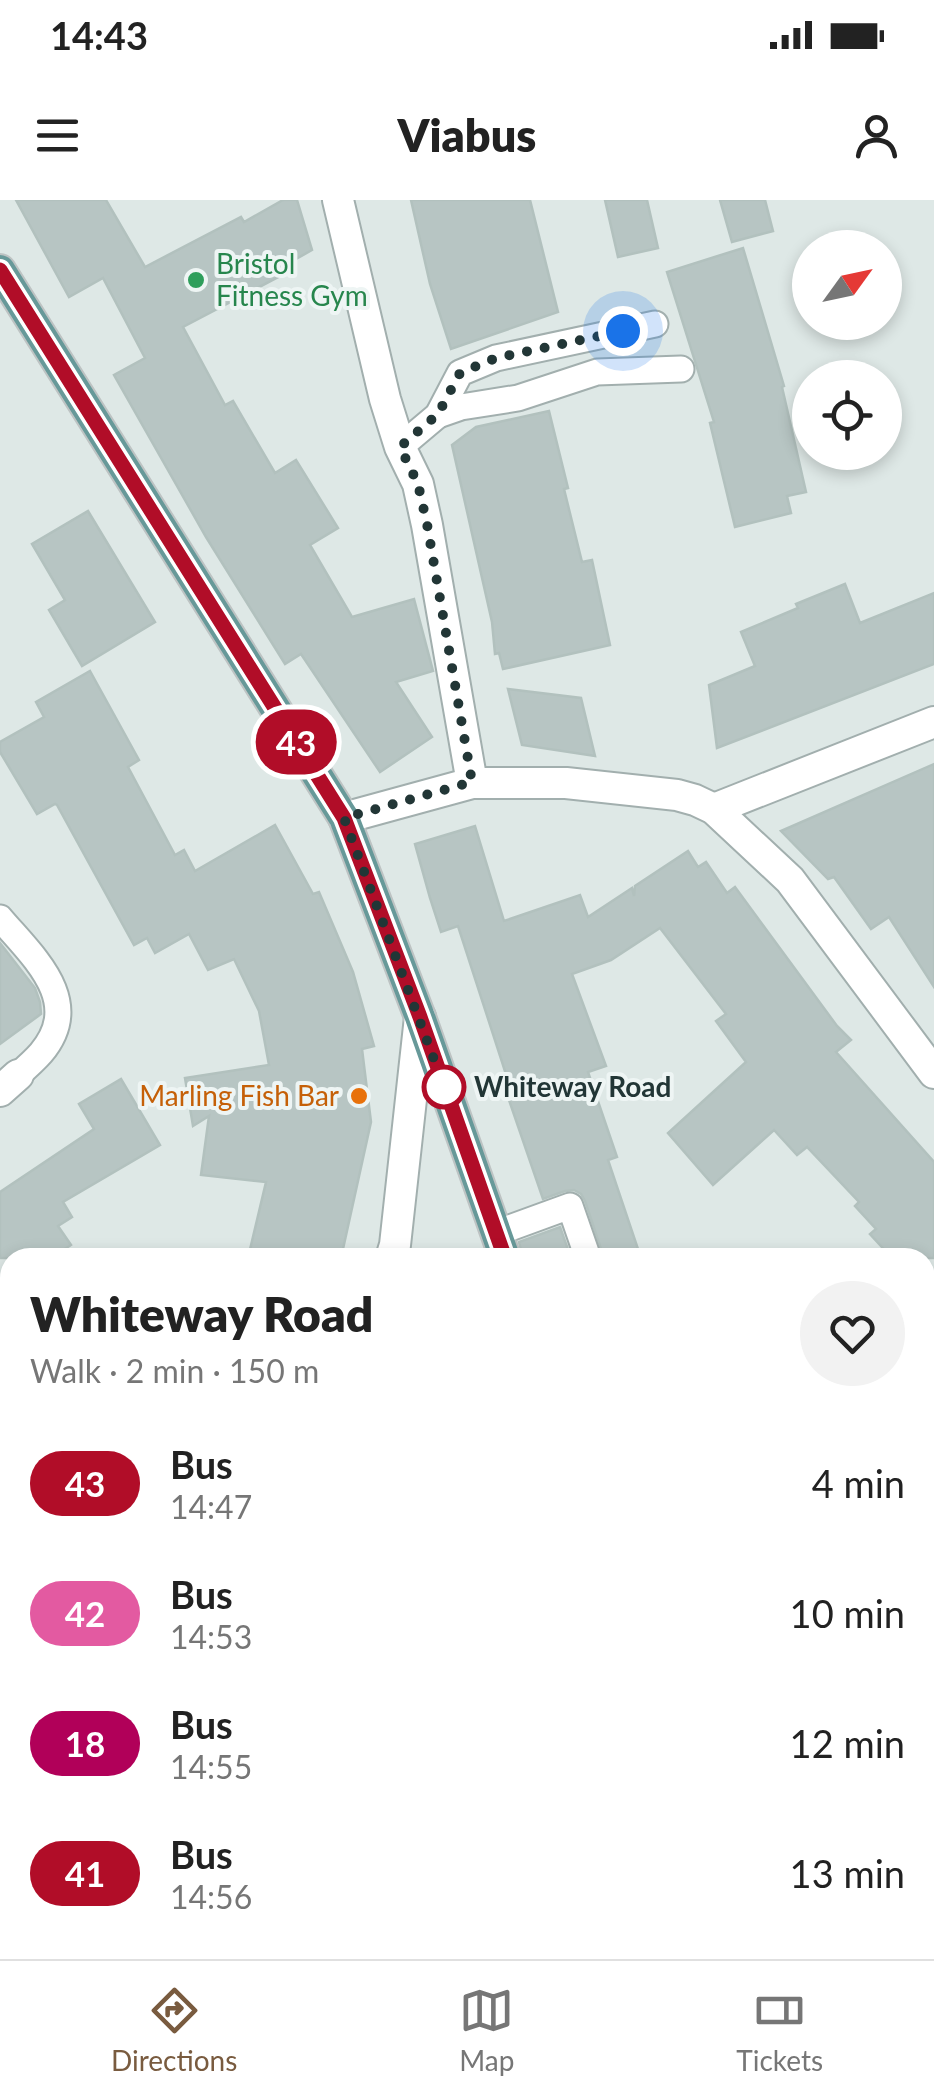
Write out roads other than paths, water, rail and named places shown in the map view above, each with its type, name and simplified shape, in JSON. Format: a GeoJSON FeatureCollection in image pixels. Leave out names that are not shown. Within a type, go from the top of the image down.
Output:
{"type":"FeatureCollection","features":[{"type":"Feature","properties":{"kind":"main road"},"geometry":{"type":"LineString","coordinates":[[0,270],[344,818],[420,1017],[500,1245]]}},
{"type":"Feature","properties":{"kind":"street"},"geometry":{"type":"LineString","coordinates":[[338,200],[385,399],[400,447],[418,484],[472,782]]}},
{"type":"Feature","properties":{"kind":"street"},"geometry":{"type":"LineString","coordinates":[[714,810],[934,722]]}},
{"type":"Feature","properties":{"kind":"street"},"geometry":{"type":"LineString","coordinates":[[344,818],[472,782],[566,782],[695,800],[714,810],[806,898],[934,1073]]}},
{"type":"Feature","properties":{"kind":"street"},"geometry":{"type":"LineString","coordinates":[[393,1248],[420,1017]]}},
{"type":"Feature","properties":{"kind":"lane"},"geometry":{"type":"LineString","coordinates":[[400,447],[438,414],[460,373],[496,358],[654,324]]}},
{"type":"Feature","properties":{"kind":"lane"},"geometry":{"type":"LineString","coordinates":[[438,414],[518,398],[597,372],[681,369]]}},
{"type":"Feature","properties":{"kind":"lane"},"geometry":{"type":"LineString","coordinates":[[0,918],[47,974],[58,1000],[59,1016],[42,1052],[9,1083]]}},
{"type":"Feature","properties":{"kind":"lane"},"geometry":{"type":"LineString","coordinates":[[500,1245],[570,1206],[585,1248]]}},
{"type":"Feature","properties":{"kind":"place","name":"Bristol Fitness Gym"},"geometry":{"type":"Point","coordinates":[196,280]}},
{"type":"Feature","properties":{"kind":"place","name":"Whiteway Road"},"geometry":{"type":"Point","coordinates":[444,1087]}},
{"type":"Feature","properties":{"kind":"place","name":"Marling Fish Bar"},"geometry":{"type":"Point","coordinates":[359,1096]}}]}
